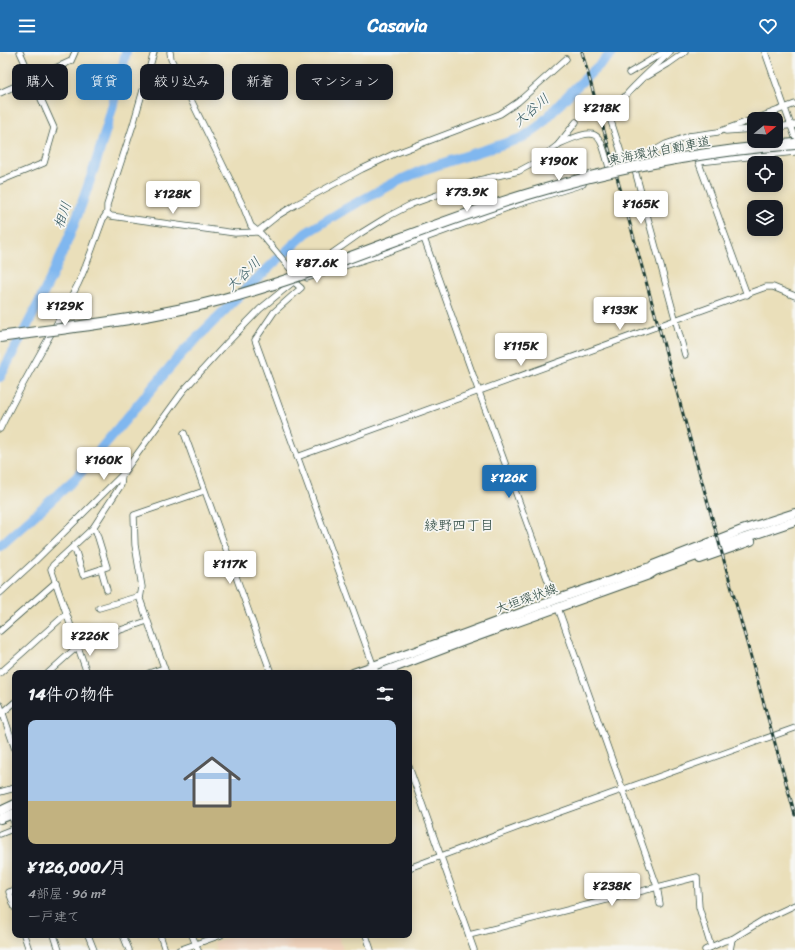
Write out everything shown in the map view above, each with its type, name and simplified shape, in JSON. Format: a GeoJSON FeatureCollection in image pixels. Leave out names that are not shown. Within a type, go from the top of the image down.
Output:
{"type":"FeatureCollection","features":[{"type":"Feature","properties":{"kind":"highway","name":"東海環状自動車道"},"geometry":{"type":"LineString","coordinates":[[0,336],[175,311],[269,286],[475,211],[580,179],[678,158],[722,151],[795,144]]}},
{"type":"Feature","properties":{"kind":"main road"},"geometry":{"type":"LineString","coordinates":[[648,571],[702,545],[795,513]]}},
{"type":"Feature","properties":{"kind":"main road","name":"大垣環状線"},"geometry":{"type":"LineString","coordinates":[[737,540],[744,535],[795,517]]}},
{"type":"Feature","properties":{"kind":"main road","name":"大垣環状線"},"geometry":{"type":"LineString","coordinates":[[374,669],[555,600],[648,571],[654,571],[708,550],[795,521]]}},
{"type":"Feature","properties":{"kind":"main road"},"geometry":{"type":"LineString","coordinates":[[648,571],[656,574],[795,524]]}},
{"type":"Feature","properties":{"kind":"main road","name":"大垣環状線"},"geometry":{"type":"LineString","coordinates":[[388,670],[558,608],[648,571]]}},
{"type":"Feature","properties":{"kind":"main road"},"geometry":{"type":"LineString","coordinates":[[0,811],[12,805]]}},
{"type":"Feature","properties":{"kind":"main road"},"geometry":{"type":"LineString","coordinates":[[0,819],[12,814]]}},
{"type":"Feature","properties":{"kind":"street"},"geometry":{"type":"LineString","coordinates":[[20,52],[26,64]]}},
{"type":"Feature","properties":{"kind":"street"},"geometry":{"type":"LineString","coordinates":[[64,64],[71,61],[75,52]]}},
{"type":"Feature","properties":{"kind":"street"},"geometry":{"type":"LineString","coordinates":[[0,429],[78,282],[106,213],[107,205],[133,125],[154,52]]}},
{"type":"Feature","properties":{"kind":"street"},"geometry":{"type":"LineString","coordinates":[[170,52],[171,59],[243,206],[251,226],[262,235],[300,278],[308,278],[515,205],[598,179],[625,165],[633,163],[666,144],[689,136],[747,130]]}},
{"type":"Feature","properties":{"kind":"street"},"geometry":{"type":"LineString","coordinates":[[629,73],[664,52]]}},
{"type":"Feature","properties":{"kind":"street"},"geometry":{"type":"LineString","coordinates":[[625,165],[610,118],[613,111],[641,79],[670,52]]}},
{"type":"Feature","properties":{"kind":"street"},"geometry":{"type":"LineString","coordinates":[[641,79],[668,64],[685,52]]}},
{"type":"Feature","properties":{"kind":"street"},"geometry":{"type":"LineString","coordinates":[[765,52],[785,108],[793,125],[795,137]]}},
{"type":"Feature","properties":{"kind":"street"},"geometry":{"type":"LineString","coordinates":[[106,213],[111,216],[235,233],[257,232],[277,216],[295,205],[362,169],[394,154],[500,114],[518,102],[566,59]]}},
{"type":"Feature","properties":{"kind":"street"},"geometry":{"type":"LineString","coordinates":[[0,93],[12,87]]}},
{"type":"Feature","properties":{"kind":"street"},"geometry":{"type":"LineString","coordinates":[[0,181],[44,163],[54,128],[42,100]]}},
{"type":"Feature","properties":{"kind":"street"},"geometry":{"type":"LineString","coordinates":[[774,112],[795,104]]}},
{"type":"Feature","properties":{"kind":"street"},"geometry":{"type":"LineString","coordinates":[[0,593],[36,560],[122,475],[183,391],[260,309],[319,262],[387,217],[412,204],[479,180],[519,171],[536,162],[558,145],[576,122]]}},
{"type":"Feature","properties":{"kind":"street"},"geometry":{"type":"LineString","coordinates":[[718,132],[747,122]]}},
{"type":"Feature","properties":{"kind":"street"},"geometry":{"type":"LineString","coordinates":[[783,126],[793,125]]}},
{"type":"Feature","properties":{"kind":"street"},"geometry":{"type":"LineString","coordinates":[[558,145],[582,135],[591,134],[597,136],[602,144],[610,172]]}},
{"type":"Feature","properties":{"kind":"street"},"geometry":{"type":"LineString","coordinates":[[689,136],[747,295]]}},
{"type":"Feature","properties":{"kind":"street"},"geometry":{"type":"LineString","coordinates":[[699,162],[745,156],[795,152]]}},
{"type":"Feature","properties":{"kind":"street"},"geometry":{"type":"LineString","coordinates":[[633,163],[685,355]]}},
{"type":"Feature","properties":{"kind":"street"},"geometry":{"type":"LineString","coordinates":[[420,226],[555,600]]}},
{"type":"Feature","properties":{"kind":"street"},"geometry":{"type":"LineString","coordinates":[[294,282],[301,288],[274,312],[255,340],[374,669]]}},
{"type":"Feature","properties":{"kind":"street"},"geometry":{"type":"LineString","coordinates":[[297,457],[766,287],[773,287],[795,296]]}},
{"type":"Feature","properties":{"kind":"street"},"geometry":{"type":"LineString","coordinates":[[184,433],[270,670]]}},
{"type":"Feature","properties":{"kind":"street"},"geometry":{"type":"LineString","coordinates":[[86,670],[51,569],[53,565],[94,528],[121,485],[122,475]]}},
{"type":"Feature","properties":{"kind":"street"},"geometry":{"type":"LineString","coordinates":[[165,670],[140,599],[142,587],[135,545],[134,515],[204,491]]}},
{"type":"Feature","properties":{"kind":"street"},"geometry":{"type":"LineString","coordinates":[[73,548],[76,552],[83,575],[107,567],[94,528]]}},
{"type":"Feature","properties":{"kind":"street"},"geometry":{"type":"LineString","coordinates":[[101,569],[108,590]]}},
{"type":"Feature","properties":{"kind":"street"},"geometry":{"type":"LineString","coordinates":[[0,631],[56,582]]}},
{"type":"Feature","properties":{"kind":"street"},"geometry":{"type":"LineString","coordinates":[[99,608],[140,596]]}},
{"type":"Feature","properties":{"kind":"street"},"geometry":{"type":"LineString","coordinates":[[558,608],[657,886],[660,904]]}},
{"type":"Feature","properties":{"kind":"street"},"geometry":{"type":"LineString","coordinates":[[0,673],[66,614]]}},
{"type":"Feature","properties":{"kind":"street"},"geometry":{"type":"LineString","coordinates":[[106,635],[147,621]]}},
{"type":"Feature","properties":{"kind":"street"},"geometry":{"type":"LineString","coordinates":[[55,670],[78,646]]}},
{"type":"Feature","properties":{"kind":"street"},"geometry":{"type":"LineString","coordinates":[[0,705],[1,714],[12,742]]}},
{"type":"Feature","properties":{"kind":"street"},"geometry":{"type":"LineString","coordinates":[[1,714],[12,705]]}},
{"type":"Feature","properties":{"kind":"street"},"geometry":{"type":"LineString","coordinates":[[412,867],[623,789],[795,728]]}},
{"type":"Feature","properties":{"kind":"street"},"geometry":{"type":"LineString","coordinates":[[412,775],[474,950]]}},
{"type":"Feature","properties":{"kind":"street"},"geometry":{"type":"LineString","coordinates":[[0,792],[12,789]]}},
{"type":"Feature","properties":{"kind":"street"},"geometry":{"type":"LineString","coordinates":[[0,834],[12,829]]}},
{"type":"Feature","properties":{"kind":"street"},"geometry":{"type":"LineString","coordinates":[[469,935],[697,877],[699,907],[708,949],[724,941],[732,940],[763,920],[795,905]]}},
{"type":"Feature","properties":{"kind":"street"},"geometry":{"type":"LineString","coordinates":[[12,891],[9,892],[12,900]]}},
{"type":"Feature","properties":{"kind":"street"},"geometry":{"type":"LineString","coordinates":[[25,938],[29,950]]}},
{"type":"Feature","properties":{"kind":"street"},"geometry":{"type":"LineString","coordinates":[[55,938],[59,950]]}},
{"type":"Feature","properties":{"kind":"street"},"geometry":{"type":"LineString","coordinates":[[89,938],[94,950]]}},
{"type":"Feature","properties":{"kind":"street"},"geometry":{"type":"LineString","coordinates":[[125,938],[129,950]]}},
{"type":"Feature","properties":{"kind":"street"},"geometry":{"type":"LineString","coordinates":[[161,938],[165,950]]}},
{"type":"Feature","properties":{"kind":"street"},"geometry":{"type":"LineString","coordinates":[[179,950],[197,947],[215,938]]}},
{"type":"Feature","properties":{"kind":"street"},"geometry":{"type":"LineString","coordinates":[[367,938],[371,950]]}},
{"type":"Feature","properties":{"kind":"street"},"geometry":{"type":"LineString","coordinates":[[730,950],[732,940]]}},
{"type":"Feature","properties":{"kind":"shaded area"},"geometry":{"type":"Polygon","coordinates":[[[226,938],[339,938],[343,950],[217,950],[214,942],[226,938]]]}},
{"type":"Feature","properties":{"kind":"waterway","name":"相川"},"geometry":{"type":"LineString","coordinates":[[0,377],[28,324],[71,232],[102,143],[126,52]]}},
{"type":"Feature","properties":{"kind":"waterway","name":"大谷川"},"geometry":{"type":"LineString","coordinates":[[0,546],[76,478],[182,353],[247,288],[306,233],[342,211],[396,182],[425,169],[522,138],[539,126],[573,90],[613,52]]}},
{"type":"Feature","properties":{"kind":"railway"},"geometry":{"type":"LineString","coordinates":[[582,52],[795,815]]}},
{"type":"Feature","properties":{"kind":"district","name":"綾野四丁目"},"geometry":{"type":"Point","coordinates":[459,525]}}]}
